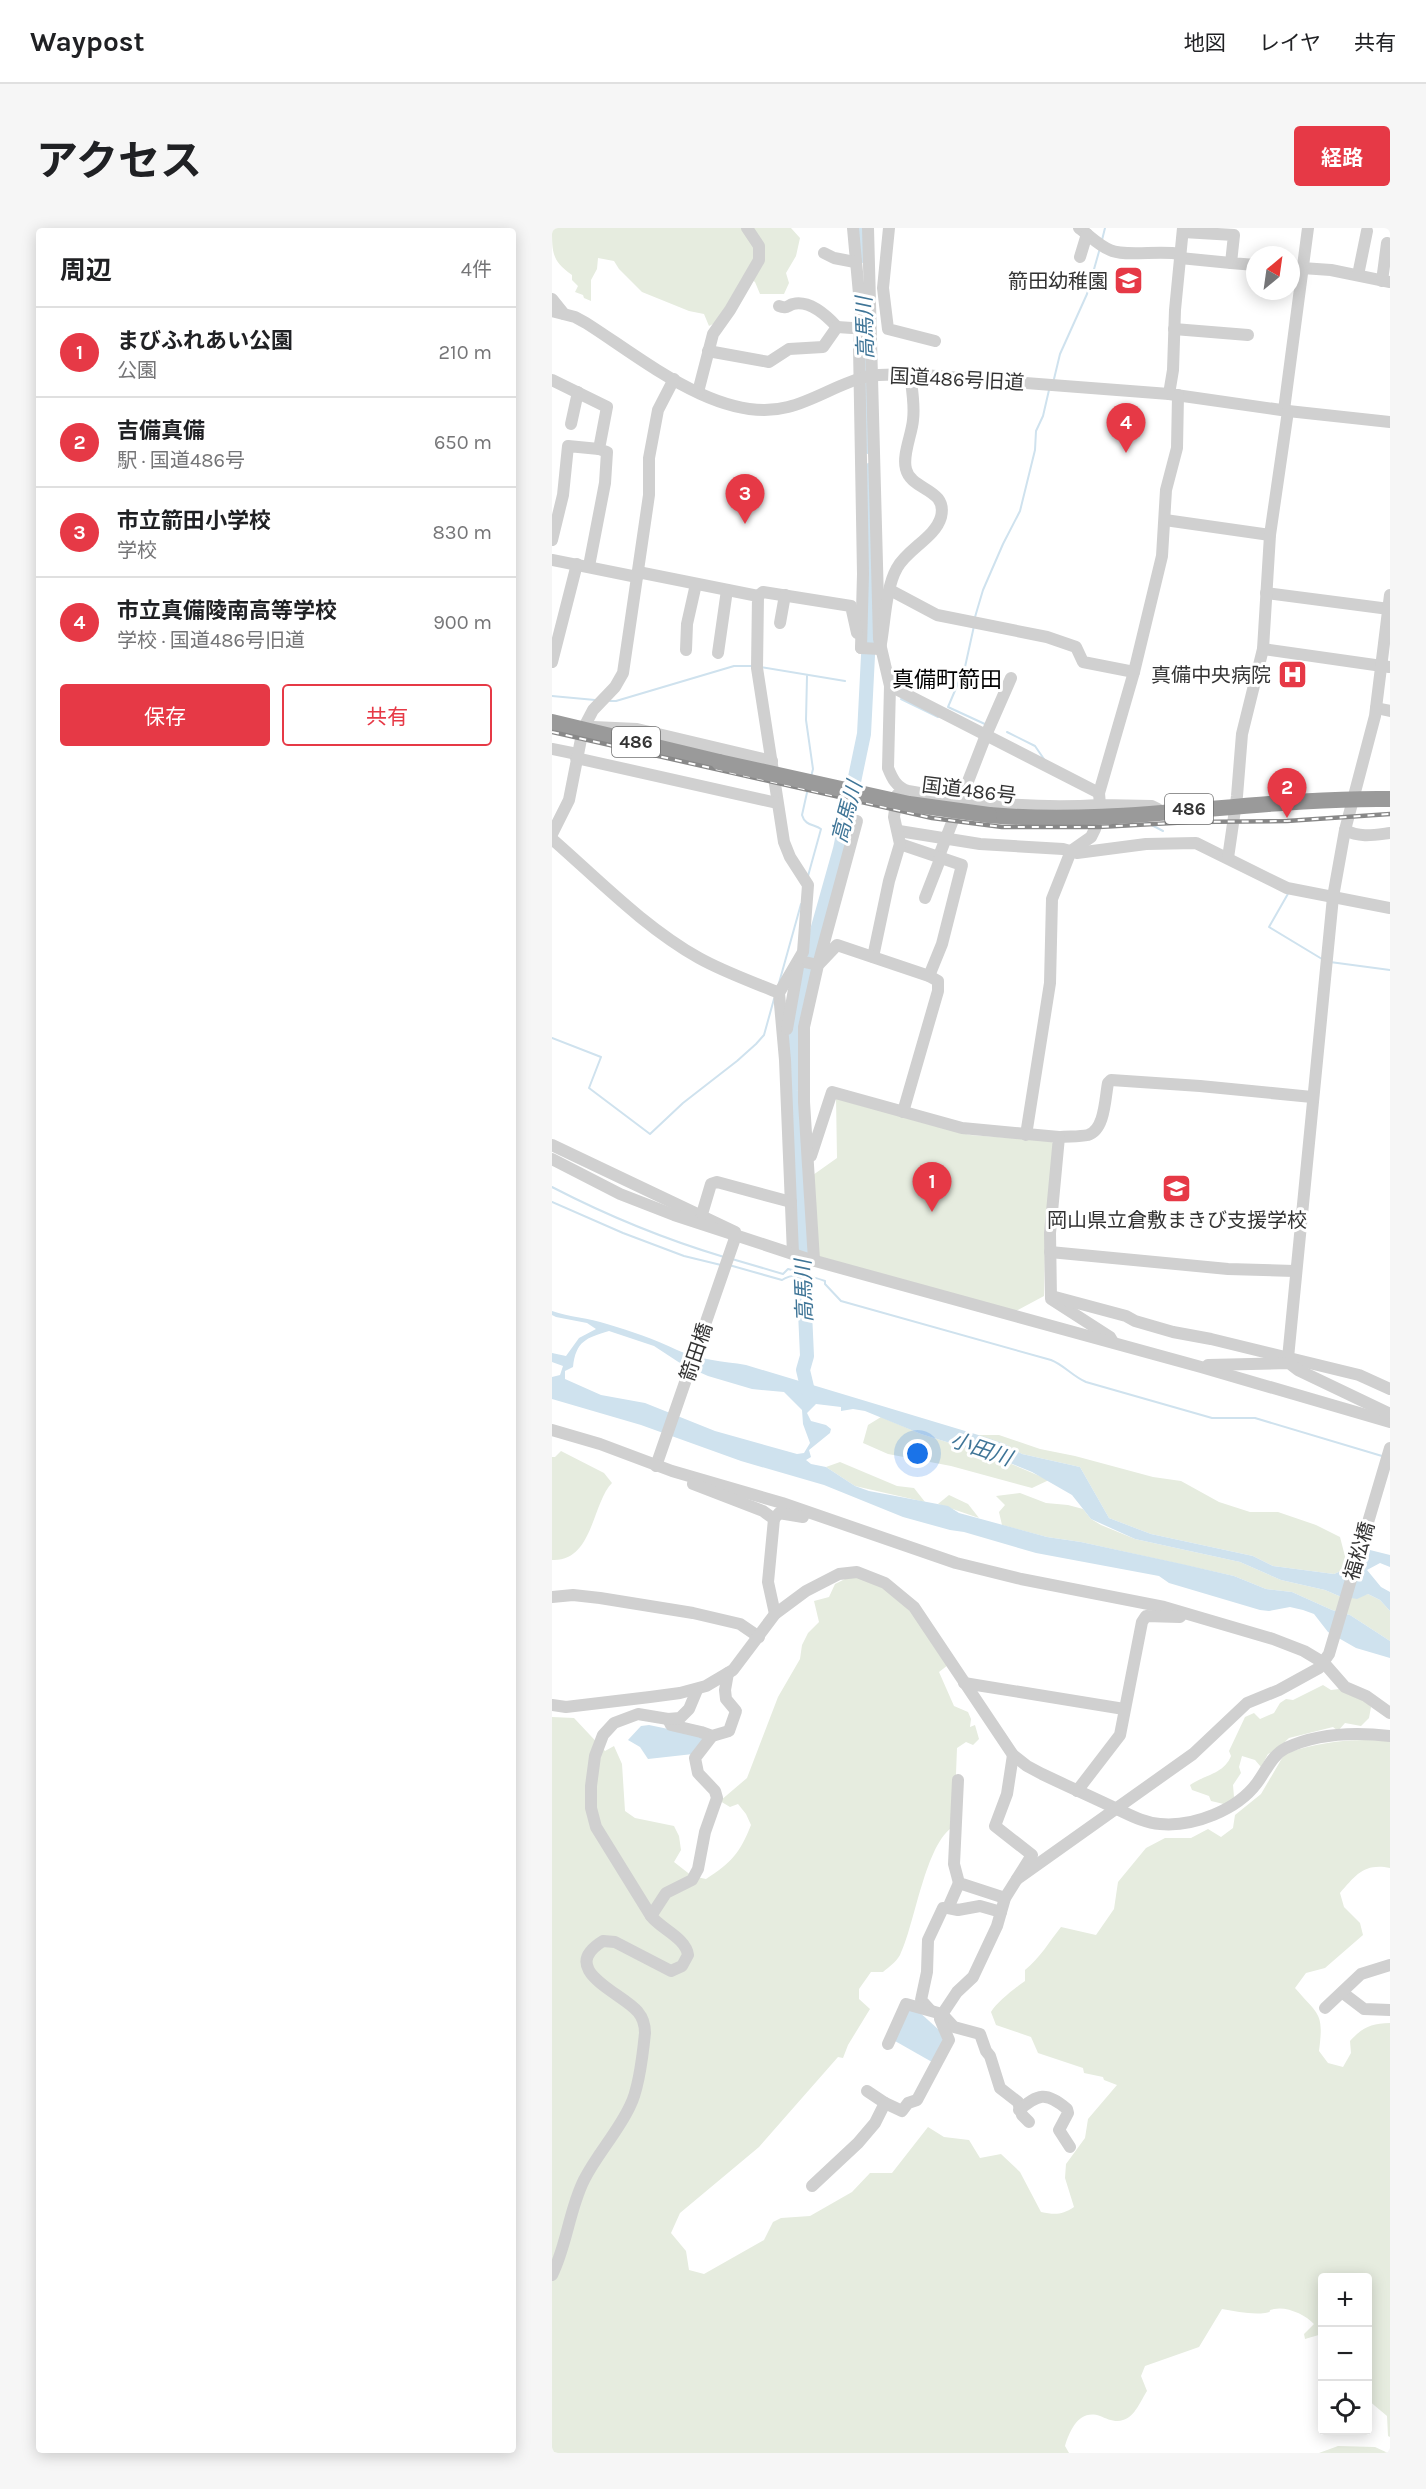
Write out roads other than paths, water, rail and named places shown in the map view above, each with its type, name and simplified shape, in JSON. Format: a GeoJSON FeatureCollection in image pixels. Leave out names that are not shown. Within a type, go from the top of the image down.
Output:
{"type":"FeatureCollection","features":[{"type":"Feature","properties":{"kind":"highway","name":"国道486号"},"geometry":{"type":"LineString","coordinates":[[552,722],[909,804],[989,815],[1034,818],[1098,805],[1164,812],[1236,805],[1390,799]]}},
{"type":"Feature","properties":{"kind":"street"},"geometry":{"type":"LineString","coordinates":[[698,392],[713,334],[759,260],[759,246],[747,228]]}},
{"type":"Feature","properties":{"kind":"street"},"geometry":{"type":"LineString","coordinates":[[854,228],[861,315],[859,347]]}},
{"type":"Feature","properties":{"kind":"street"},"geometry":{"type":"LineString","coordinates":[[868,228],[865,377],[871,649]]}},
{"type":"Feature","properties":{"kind":"street"},"geometry":{"type":"LineString","coordinates":[[890,228],[883,288],[888,329],[935,341]]}},
{"type":"Feature","properties":{"kind":"street"},"geometry":{"type":"LineString","coordinates":[[1300,263],[1308,228]]}},
{"type":"Feature","properties":{"kind":"street"},"geometry":{"type":"LineString","coordinates":[[1026,1135],[1050,983],[1052,899],[1071,851],[1091,837],[1095,829],[1098,805],[1162,556],[1166,490],[1177,448],[1173,395],[1174,329],[1183,230],[1234,235],[1231,263]]}},
{"type":"Feature","properties":{"kind":"street"},"geometry":{"type":"LineString","coordinates":[[1083,231],[1101,245],[1116,252],[1180,256],[1246,264]]}},
{"type":"Feature","properties":{"kind":"street"},"geometry":{"type":"LineString","coordinates":[[1080,257],[1083,231]]}},
{"type":"Feature","properties":{"kind":"street"},"geometry":{"type":"LineString","coordinates":[[1358,275],[1367,231]]}},
{"type":"Feature","properties":{"kind":"street"},"geometry":{"type":"LineString","coordinates":[[1300,272],[1331,270],[1386,281],[1387,243]]}},
{"type":"Feature","properties":{"kind":"street"},"geometry":{"type":"LineString","coordinates":[[825,253],[834,258],[855,262]]}},
{"type":"Feature","properties":{"kind":"street"},"geometry":{"type":"LineString","coordinates":[[552,299],[558,312]]}},
{"type":"Feature","properties":{"kind":"street"},"geometry":{"type":"LineString","coordinates":[[1228,858],[1236,805],[1242,734],[1263,649],[1270,535],[1286,411],[1296,300]]}},
{"type":"Feature","properties":{"kind":"street"},"geometry":{"type":"LineString","coordinates":[[779,306],[784,308],[800,304],[824,312],[837,327],[852,328]]}},
{"type":"Feature","properties":{"kind":"street","name":"国道486号旧道"},"geometry":{"type":"LineString","coordinates":[[558,312],[586,323],[698,392],[743,407],[774,410],[802,402],[865,377],[910,374],[1173,395],[1286,411],[1390,422]]}},
{"type":"Feature","properties":{"kind":"street"},"geometry":{"type":"LineString","coordinates":[[861,315],[856,317],[852,328],[859,347],[865,377],[871,649]]}},
{"type":"Feature","properties":{"kind":"street"},"geometry":{"type":"LineString","coordinates":[[708,351],[769,362],[789,349],[823,347],[837,327]]}},
{"type":"Feature","properties":{"kind":"street"},"geometry":{"type":"LineString","coordinates":[[1174,329],[1248,335]]}},
{"type":"Feature","properties":{"kind":"street"},"geometry":{"type":"LineString","coordinates":[[871,649],[897,567],[912,549],[938,525],[941,516],[939,500],[935,494],[915,481],[906,471],[906,459],[914,419],[910,374]]}},
{"type":"Feature","properties":{"kind":"street"},"geometry":{"type":"LineString","coordinates":[[552,389],[552,379],[607,407],[599,449]]}},
{"type":"Feature","properties":{"kind":"street"},"geometry":{"type":"LineString","coordinates":[[552,834],[569,800],[583,729],[593,710],[615,687],[623,673],[649,495],[649,458],[658,410],[674,379]]}},
{"type":"Feature","properties":{"kind":"street"},"geometry":{"type":"LineString","coordinates":[[571,424],[578,392]]}},
{"type":"Feature","properties":{"kind":"street"},"geometry":{"type":"LineString","coordinates":[[552,540],[563,495],[568,446],[607,452],[605,483],[583,565],[552,662]]}},
{"type":"Feature","properties":{"kind":"street"},"geometry":{"type":"LineString","coordinates":[[1165,520],[1270,535]]}},
{"type":"Feature","properties":{"kind":"street"},"geometry":{"type":"LineString","coordinates":[[552,560],[758,596],[763,592],[851,606],[890,686],[888,768],[900,789],[961,800],[1020,806],[1098,805]]}},
{"type":"Feature","properties":{"kind":"street"},"geometry":{"type":"LineString","coordinates":[[686,651],[687,624],[696,584]]}},
{"type":"Feature","properties":{"kind":"street"},"geometry":{"type":"LineString","coordinates":[[718,653],[727,590]]}},
{"type":"Feature","properties":{"kind":"street"},"geometry":{"type":"LineString","coordinates":[[890,591],[937,615],[1047,637],[1076,647],[1083,662],[1134,672]]}},
{"type":"Feature","properties":{"kind":"street"},"geometry":{"type":"LineString","coordinates":[[1266,593],[1389,609]]}},
{"type":"Feature","properties":{"kind":"street"},"geometry":{"type":"LineString","coordinates":[[1288,1361],[1294,1271],[1333,900],[1345,830],[1355,799],[1386,667],[1390,595]]}},
{"type":"Feature","properties":{"kind":"street"},"geometry":{"type":"LineString","coordinates":[[758,596],[757,666],[777,803],[784,842],[790,857],[808,885],[804,1102],[811,1260]]}},
{"type":"Feature","properties":{"kind":"street"},"geometry":{"type":"LineString","coordinates":[[780,622],[784,596]]}},
{"type":"Feature","properties":{"kind":"street"},"geometry":{"type":"LineString","coordinates":[[1263,649],[1386,667]]}},
{"type":"Feature","properties":{"kind":"street"},"geometry":{"type":"LineString","coordinates":[[925,898],[945,839],[1011,678]]}},
{"type":"Feature","properties":{"kind":"street"},"geometry":{"type":"LineString","coordinates":[[890,686],[987,733],[1098,805]]}},
{"type":"Feature","properties":{"kind":"street"},"geometry":{"type":"LineString","coordinates":[[1376,708],[1390,711]]}},
{"type":"Feature","properties":{"kind":"street"},"geometry":{"type":"LineString","coordinates":[[583,729],[597,726],[637,729],[772,761]]}},
{"type":"Feature","properties":{"kind":"street"},"geometry":{"type":"LineString","coordinates":[[552,749],[777,803]]}},
{"type":"Feature","properties":{"kind":"street"},"geometry":{"type":"LineString","coordinates":[[873,957],[889,881],[900,844],[899,831],[894,817],[900,789]]}},
{"type":"Feature","properties":{"kind":"street"},"geometry":{"type":"LineString","coordinates":[[785,1060],[789,1012],[857,821]]}},
{"type":"Feature","properties":{"kind":"street"},"geometry":{"type":"LineString","coordinates":[[1345,830],[1364,836],[1390,833]]}},
{"type":"Feature","properties":{"kind":"street"},"geometry":{"type":"LineString","coordinates":[[899,831],[980,844],[1063,849],[1088,853],[1146,844],[1196,843],[1287,888],[1333,900],[1390,908]]}},
{"type":"Feature","properties":{"kind":"street"},"geometry":{"type":"LineString","coordinates":[[552,839],[645,921],[669,938],[700,959],[779,993]]}},
{"type":"Feature","properties":{"kind":"street"},"geometry":{"type":"LineString","coordinates":[[900,844],[962,865],[942,944],[929,976]]}},
{"type":"Feature","properties":{"kind":"street"},"geometry":{"type":"LineString","coordinates":[[794,1254],[785,1060],[779,993],[808,961],[837,945],[938,981],[938,991],[903,1112]]}},
{"type":"Feature","properties":{"kind":"street"},"geometry":{"type":"LineString","coordinates":[[807,1165],[832,1092],[970,1130],[1059,1137],[1088,1135],[1094,1132],[1100,1125],[1108,1083],[1111,1080],[1312,1097]]}},
{"type":"Feature","properties":{"kind":"street"},"geometry":{"type":"LineString","coordinates":[[1059,1137],[1050,1252],[1051,1299],[1110,1337],[1113,1344]]}},
{"type":"Feature","properties":{"kind":"street"},"geometry":{"type":"LineString","coordinates":[[552,1145],[732,1228],[735,1238]]}},
{"type":"Feature","properties":{"kind":"street"},"geometry":{"type":"LineString","coordinates":[[552,1159],[630,1198],[735,1238],[1201,1367],[1390,1422]]}},
{"type":"Feature","properties":{"kind":"street"},"geometry":{"type":"LineString","coordinates":[[702,1215],[711,1184],[717,1182],[791,1202]]}},
{"type":"Feature","properties":{"kind":"street","name":"箭田橋"},"geometry":{"type":"LineString","coordinates":[[657,1464],[735,1238]]}},
{"type":"Feature","properties":{"kind":"street"},"geometry":{"type":"LineString","coordinates":[[1050,1252],[1228,1269],[1294,1271]]}},
{"type":"Feature","properties":{"kind":"street"},"geometry":{"type":"LineString","coordinates":[[1051,1296],[1126,1316],[1135,1321],[1173,1332],[1211,1339],[1288,1361],[1359,1375],[1390,1389]]}},
{"type":"Feature","properties":{"kind":"street"},"geometry":{"type":"LineString","coordinates":[[1201,1367],[1288,1361],[1298,1370],[1375,1409],[1390,1414]]}},
{"type":"Feature","properties":{"kind":"street"},"geometry":{"type":"LineString","coordinates":[[552,1430],[600,1444],[672,1471],[759,1496],[956,1563],[1197,1616],[1273,1639],[1326,1658],[1345,1687],[1366,1696],[1390,1713]]}},
{"type":"Feature","properties":{"kind":"street","name":"福松橋"},"geometry":{"type":"LineString","coordinates":[[1326,1658],[1390,1448]]}},
{"type":"Feature","properties":{"kind":"street"},"geometry":{"type":"LineString","coordinates":[[672,1471],[677,1478],[777,1516],[827,1519]]}},
{"type":"Feature","properties":{"kind":"street"},"geometry":{"type":"LineString","coordinates":[[759,1496],[777,1516],[768,1582],[775,1614]]}},
{"type":"Feature","properties":{"kind":"street"},"geometry":{"type":"LineString","coordinates":[[552,1705],[573,1706],[697,1690],[728,1673],[759,1637],[775,1614],[806,1591],[847,1572],[866,1574],[885,1583],[914,1607],[1013,1755],[1027,1766],[1139,1819],[1161,1825],[1201,1818],[1225,1810],[1244,1799],[1272,1761],[1286,1748],[1316,1739],[1353,1733],[1390,1736]]}},
{"type":"Feature","properties":{"kind":"street"},"geometry":{"type":"LineString","coordinates":[[552,1598],[573,1596],[600,1598],[693,1613],[740,1624],[759,1637]]}},
{"type":"Feature","properties":{"kind":"street"},"geometry":{"type":"LineString","coordinates":[[1077,1791],[1120,1735],[1142,1622],[1146,1616],[1197,1616]]}},
{"type":"Feature","properties":{"kind":"street"},"geometry":{"type":"LineString","coordinates":[[1017,1880],[1192,1754],[1247,1703],[1279,1690],[1326,1658]]}},
{"type":"Feature","properties":{"kind":"street"},"geometry":{"type":"LineString","coordinates":[[651,1916],[666,1893],[692,1880],[698,1869],[705,1832],[717,1798],[715,1791],[698,1773],[695,1758],[712,1736],[729,1731],[735,1716],[735,1707],[726,1699],[725,1694],[728,1673]]}},
{"type":"Feature","properties":{"kind":"street"},"geometry":{"type":"LineString","coordinates":[[964,1683],[1124,1709]]}},
{"type":"Feature","properties":{"kind":"street"},"geometry":{"type":"LineString","coordinates":[[552,2276],[572,2208],[585,2178],[632,2102],[644,2037],[644,2022],[640,2014],[631,2004],[597,1982],[590,1972],[588,1959],[597,1945],[603,1941],[615,1942],[666,1969],[678,1969],[686,1962],[687,1950],[683,1944],[657,1924],[651,1916],[596,1827],[591,1808],[591,1786],[599,1743],[614,1723],[638,1714],[668,1719],[680,1718],[686,1714],[697,1690]]}},
{"type":"Feature","properties":{"kind":"street"},"geometry":{"type":"LineString","coordinates":[[668,1719],[670,1725],[712,1736]]}},
{"type":"Feature","properties":{"kind":"street"},"geometry":{"type":"LineString","coordinates":[[936,2012],[973,1977],[998,1926],[1005,1898],[1032,1855],[996,1826],[1007,1794],[1013,1755]]}},
{"type":"Feature","properties":{"kind":"street"},"geometry":{"type":"LineString","coordinates":[[958,1780],[954,1864],[974,1907]]}},
{"type":"Feature","properties":{"kind":"street"},"geometry":{"type":"LineString","coordinates":[[964,1884],[1005,1898]]}},
{"type":"Feature","properties":{"kind":"street"},"geometry":{"type":"LineString","coordinates":[[948,1908],[964,1884]]}},
{"type":"Feature","properties":{"kind":"street"},"geometry":{"type":"LineString","coordinates":[[1001,1912],[980,1906],[958,1910],[943,1908],[928,1940],[925,1957],[927,1972],[921,2000],[954,2027],[980,2034],[1000,2088],[1018,2102],[1019,2110],[1029,2122]]}},
{"type":"Feature","properties":{"kind":"street"},"geometry":{"type":"LineString","coordinates":[[1325,2008],[1361,1974],[1390,1965]]}},
{"type":"Feature","properties":{"kind":"street"},"geometry":{"type":"LineString","coordinates":[[1343,1993],[1364,2009],[1390,2010]]}},
{"type":"Feature","properties":{"kind":"street"},"geometry":{"type":"LineString","coordinates":[[867,2091],[902,2111],[908,2103],[917,2100],[949,2040],[936,2012],[906,2004],[888,2044]]}},
{"type":"Feature","properties":{"kind":"street"},"geometry":{"type":"LineString","coordinates":[[1019,2110],[1035,2097],[1041,2096],[1064,2106],[1068,2113],[1059,2130],[1070,2147]]}},
{"type":"Feature","properties":{"kind":"street"},"geometry":{"type":"LineString","coordinates":[[812,2186],[858,2143],[875,2123],[885,2103]]}},
{"type":"Feature","properties":{"kind":"water","name":"小田川"},"geometry":{"type":"Polygon","coordinates":[[[552,1311],[600,1322],[693,1356],[746,1365],[985,1437],[1005,1444],[1022,1454],[1080,1467],[1109,1518],[1151,1534],[1253,1556],[1273,1566],[1334,1574],[1348,1568],[1366,1549],[1390,1555],[1390,1567],[1380,1563],[1367,1570],[1381,1587],[1390,1592],[1390,1611],[1380,1600],[1368,1594],[1357,1599],[1339,1596],[1325,1590],[1281,1580],[1240,1562],[1135,1539],[1091,1519],[1072,1495],[1032,1472],[995,1457],[921,1434],[865,1411],[853,1409],[841,1411],[841,1407],[816,1404],[807,1413],[811,1421],[826,1425],[831,1429],[830,1433],[809,1450],[811,1457],[806,1460],[811,1464],[826,1467],[855,1486],[869,1491],[948,1506],[959,1513],[1047,1537],[1182,1564],[1234,1576],[1266,1589],[1292,1592],[1332,1610],[1350,1615],[1390,1641],[1390,1658],[1356,1648],[1328,1632],[1314,1614],[1303,1610],[1290,1607],[1269,1611],[1260,1610],[1169,1583],[1159,1576],[1036,1553],[903,1517],[824,1485],[741,1461],[641,1425],[552,1399],[552,1377],[560,1375],[563,1366],[552,1362],[552,1353],[566,1356],[579,1338],[596,1329],[587,1323],[552,1315],[552,1311]],[[609,1331],[594,1336],[580,1346],[574,1358],[573,1367],[565,1371],[565,1379],[601,1395],[645,1403],[715,1431],[797,1454],[804,1453],[810,1443],[803,1424],[802,1410],[784,1392],[752,1389],[708,1376],[683,1365],[654,1346],[609,1331]]]}},
{"type":"Feature","properties":{"kind":"water"},"geometry":{"type":"Polygon","coordinates":[[[649,1725],[707,1737],[693,1754],[648,1759],[640,1747],[628,1740],[641,1726],[649,1725]]]}},
{"type":"Feature","properties":{"kind":"water"},"geometry":{"type":"Polygon","coordinates":[[[908,2010],[917,2010],[939,2030],[943,2040],[932,2062],[895,2041],[908,2010]]]}},
{"type":"Feature","properties":{"kind":"waterway","name":"高馬川"},"geometry":{"type":"LineString","coordinates":[[862,228],[863,256]]}},
{"type":"Feature","properties":{"kind":"waterway"},"geometry":{"type":"LineString","coordinates":[[1102,240],[1105,228]]}},
{"type":"Feature","properties":{"kind":"waterway"},"geometry":{"type":"LineString","coordinates":[[1054,379],[1060,354],[1087,294],[1100,248]]}},
{"type":"Feature","properties":{"kind":"waterway","name":"高馬川"},"geometry":{"type":"LineString","coordinates":[[865,335],[868,447]]}},
{"type":"Feature","properties":{"kind":"waterway"},"geometry":{"type":"LineString","coordinates":[[975,617],[983,590],[1020,511],[1035,450],[1036,431],[1043,416],[1049,390]]}},
{"type":"Feature","properties":{"kind":"waterway","name":"高馬川"},"geometry":{"type":"LineString","coordinates":[[808,1391],[803,1370],[807,1356],[794,1037],[804,977],[840,849],[864,734],[869,636],[869,470]]}},
{"type":"Feature","properties":{"kind":"waterway"},"geometry":{"type":"LineString","coordinates":[[974,626],[965,667],[948,707],[987,725]]}},
{"type":"Feature","properties":{"kind":"waterway"},"geometry":{"type":"LineString","coordinates":[[610,701],[734,666],[752,666]]}},
{"type":"Feature","properties":{"kind":"waterway"},"geometry":{"type":"LineString","coordinates":[[760,667],[845,681]]}},
{"type":"Feature","properties":{"kind":"waterway"},"geometry":{"type":"LineString","coordinates":[[807,676],[806,720],[813,769],[811,777]]}},
{"type":"Feature","properties":{"kind":"waterway","name":"高馬川"},"geometry":{"type":"LineString","coordinates":[[865,686],[871,688]]}},
{"type":"Feature","properties":{"kind":"waterway"},"geometry":{"type":"LineString","coordinates":[[552,696],[595,700]]}},
{"type":"Feature","properties":{"kind":"waterway"},"geometry":{"type":"LineString","coordinates":[[901,699],[938,717]]}},
{"type":"Feature","properties":{"kind":"waterway"},"geometry":{"type":"LineString","coordinates":[[1007,732],[1035,746],[1046,762]]}},
{"type":"Feature","properties":{"kind":"waterway"},"geometry":{"type":"LineString","coordinates":[[808,788],[803,819],[821,829],[808,876]]}},
{"type":"Feature","properties":{"kind":"waterway"},"geometry":{"type":"LineString","coordinates":[[1144,821],[1163,831]]}},
{"type":"Feature","properties":{"kind":"waterway"},"geometry":{"type":"LineString","coordinates":[[1289,892],[1269,927],[1322,959]]}},
{"type":"Feature","properties":{"kind":"waterway"},"geometry":{"type":"LineString","coordinates":[[779,983],[801,904]]}},
{"type":"Feature","properties":{"kind":"waterway"},"geometry":{"type":"LineString","coordinates":[[1330,962],[1390,970]]}},
{"type":"Feature","properties":{"kind":"waterway"},"geometry":{"type":"LineString","coordinates":[[552,1038],[601,1057],[589,1088],[650,1134],[683,1103],[756,1044],[764,1035],[774,999]]}},
{"type":"Feature","properties":{"kind":"waterway"},"geometry":{"type":"LineString","coordinates":[[552,1187],[636,1226],[724,1257]]}},
{"type":"Feature","properties":{"kind":"waterway"},"geometry":{"type":"LineString","coordinates":[[552,1202],[623,1233],[684,1256],[721,1265]]}},
{"type":"Feature","properties":{"kind":"waterway"},"geometry":{"type":"LineString","coordinates":[[732,1259],[783,1274],[788,1269],[805,1273]]}},
{"type":"Feature","properties":{"kind":"waterway"},"geometry":{"type":"LineString","coordinates":[[729,1265],[782,1280],[797,1275],[820,1279],[825,1281],[825,1284],[841,1301],[1051,1360],[1086,1382],[1212,1418],[1255,1418],[1382,1456]]}},
{"type":"Feature","properties":{"kind":"railway"},"geometry":{"type":"LineString","coordinates":[[552,732],[932,818],[1002,827],[1099,827],[1191,822],[1287,821],[1390,814]]}},
{"type":"Feature","properties":{"kind":"place","name":"箭田幼稚園"},"geometry":{"type":"Point","coordinates":[1129,281]}},
{"type":"Feature","properties":{"kind":"place","name":"市立真備陵南高等学校"},"geometry":{"type":"Point","coordinates":[1126,453]}},
{"type":"Feature","properties":{"kind":"place","name":"市立箭田小学校"},"geometry":{"type":"Point","coordinates":[745,524]}},
{"type":"Feature","properties":{"kind":"place","name":"真備中央病院"},"geometry":{"type":"Point","coordinates":[1292,675]}},
{"type":"Feature","properties":{"kind":"place","name":"吉備真備"},"geometry":{"type":"Point","coordinates":[1287,818]}},
{"type":"Feature","properties":{"kind":"place","name":"岡山県立倉敷まきび支援学校"},"geometry":{"type":"Point","coordinates":[1177,1189]}},
{"type":"Feature","properties":{"kind":"place","name":"まびふれあい公園"},"geometry":{"type":"Point","coordinates":[932,1212]}},
{"type":"Feature","properties":{"kind":"district","name":"真備町箭田"},"geometry":{"type":"Point","coordinates":[947,679]}}]}
